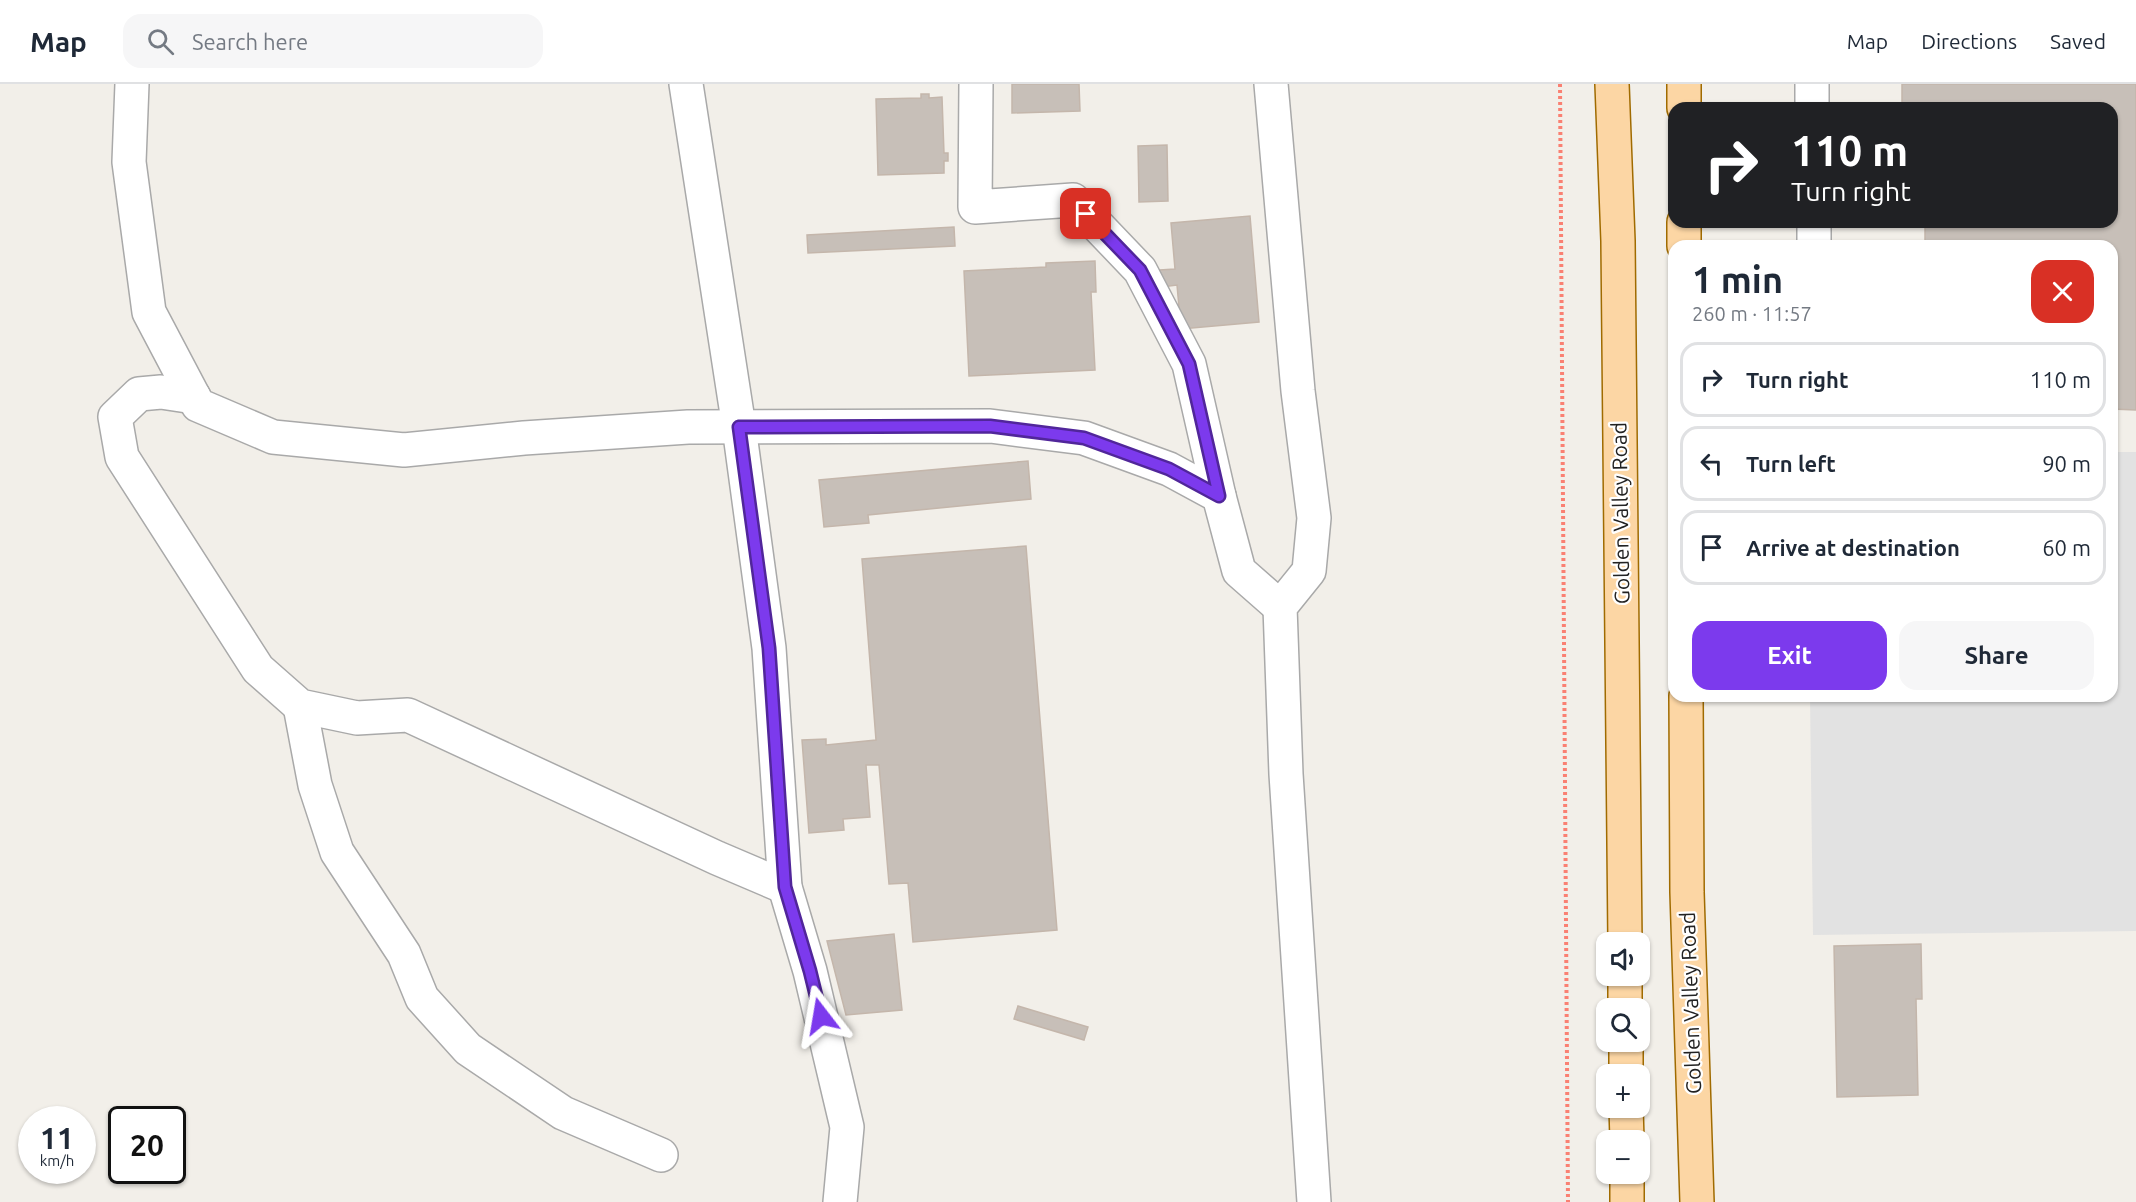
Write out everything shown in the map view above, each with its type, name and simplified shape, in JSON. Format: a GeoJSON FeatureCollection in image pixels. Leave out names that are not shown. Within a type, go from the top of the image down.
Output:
{"type":"FeatureCollection","features":[{"type":"Feature","properties":{"kind":"main road","name":"Golden Valley Road"},"geometry":{"type":"LineString","coordinates":[[1612,84],[1618,241],[1625,932]]}},
{"type":"Feature","properties":{"kind":"main road"},"geometry":{"type":"LineString","coordinates":[[1684,84],[1684,102]]}},
{"type":"Feature","properties":{"kind":"main road","name":"Golden Valley Road"},"geometry":{"type":"LineString","coordinates":[[1686,702],[1687,892],[1697,1202]]}},
{"type":"Feature","properties":{"kind":"main road"},"geometry":{"type":"LineString","coordinates":[[1627,1184],[1627,1202]]}},
{"type":"Feature","properties":{"kind":"lane"},"geometry":{"type":"LineString","coordinates":[[132,84],[129,162],[149,312],[198,405],[273,436],[404,450],[524,438],[665,428],[990,426],[1084,438],[1169,469],[1219,496]]}},
{"type":"Feature","properties":{"kind":"lane"},"geometry":{"type":"LineString","coordinates":[[686,84],[739,427],[769,648],[785,887],[810,971],[848,1127],[840,1202]]}},
{"type":"Feature","properties":{"kind":"lane"},"geometry":{"type":"LineString","coordinates":[[976,84],[975,207],[1073,200],[1140,270],[1189,364],[1219,496],[1239,571],[1280,607]]}},
{"type":"Feature","properties":{"kind":"lane"},"geometry":{"type":"LineString","coordinates":[[1271,84],[1299,391],[1314,518],[1309,571],[1280,607],[1286,774],[1314,1202]]}},
{"type":"Feature","properties":{"kind":"lane"},"geometry":{"type":"LineString","coordinates":[[1812,84],[1812,102]]}},
{"type":"Feature","properties":{"kind":"lane"},"geometry":{"type":"LineString","coordinates":[[194,397],[161,392],[139,394],[115,417],[122,457],[258,669],[300,706],[357,718],[408,715],[717,858],[785,887]]}},
{"type":"Feature","properties":{"kind":"lane"},"geometry":{"type":"LineString","coordinates":[[300,706],[315,785],[337,852],[404,954],[422,998],[468,1049],[563,1113],[661,1155]]}},
{"type":"Feature","properties":{"kind":"path"},"geometry":{"type":"LineString","coordinates":[[1560,84],[1568,1202]]}},
{"type":"Feature","properties":{"kind":"shaded area"},"geometry":{"type":"Polygon","coordinates":[[[2118,452],[2136,452],[2136,931],[1813,935],[1810,702],[2118,702],[2118,452]]]}},
{"type":"Feature","properties":{"kind":"building"},"geometry":{"type":"Polygon","coordinates":[[[1012,84],[1079,84],[1080,111],[1012,113],[1012,84]]]}},
{"type":"Feature","properties":{"kind":"building"},"geometry":{"type":"Polygon","coordinates":[[[1902,84],[2136,84],[2136,410],[2118,409],[2118,240],[1925,240],[1925,228],[2118,228],[2118,102],[1902,102],[1902,84]]]}},
{"type":"Feature","properties":{"kind":"building"},"geometry":{"type":"Polygon","coordinates":[[[921,94],[929,94],[929,98],[942,97],[944,153],[948,153],[948,161],[944,161],[944,173],[878,175],[876,99],[921,98],[921,94]]]}},
{"type":"Feature","properties":{"kind":"building"},"geometry":{"type":"Polygon","coordinates":[[[1167,145],[1168,201],[1139,202],[1138,146],[1167,145]]]}},
{"type":"Feature","properties":{"kind":"building"},"geometry":{"type":"Polygon","coordinates":[[[1250,216],[1259,322],[1181,329],[1177,285],[1162,287],[1160,270],[1175,269],[1171,223],[1250,216]]]}},
{"type":"Feature","properties":{"kind":"building"},"geometry":{"type":"Polygon","coordinates":[[[954,227],[955,246],[808,253],[807,235],[954,227]]]}},
{"type":"Feature","properties":{"kind":"building"},"geometry":{"type":"Polygon","coordinates":[[[1095,261],[1096,292],[1091,292],[1095,370],[969,376],[964,271],[1046,267],[1046,263],[1095,261]]]}},
{"type":"Feature","properties":{"kind":"building"},"geometry":{"type":"Polygon","coordinates":[[[1028,461],[1031,499],[868,515],[869,523],[824,527],[819,480],[1028,461]]]}},
{"type":"Feature","properties":{"kind":"building"},"geometry":{"type":"Polygon","coordinates":[[[1026,546],[1057,930],[913,942],[908,883],[889,884],[879,765],[866,765],[870,817],[843,819],[844,830],[809,833],[802,740],[826,739],[826,745],[876,740],[862,559],[1026,546]]]}},
{"type":"Feature","properties":{"kind":"building"},"geometry":{"type":"Polygon","coordinates":[[[894,934],[902,1010],[846,1015],[827,941],[894,934]]]}},
{"type":"Feature","properties":{"kind":"building"},"geometry":{"type":"Polygon","coordinates":[[[1921,944],[1922,999],[1916,999],[1918,1095],[1837,1097],[1834,946],[1921,944]]]}},
{"type":"Feature","properties":{"kind":"building"},"geometry":{"type":"Polygon","coordinates":[[[1018,1006],[1088,1027],[1084,1040],[1014,1019],[1018,1006]]]}},
{"type":"Feature","properties":{"kind":"route"},"geometry":{"type":"LineString","coordinates":[[821,1016],[785,887],[769,648],[739,427],[990,426],[1084,438],[1169,469],[1219,496],[1189,364],[1140,270],[1086,214]]}}]}
